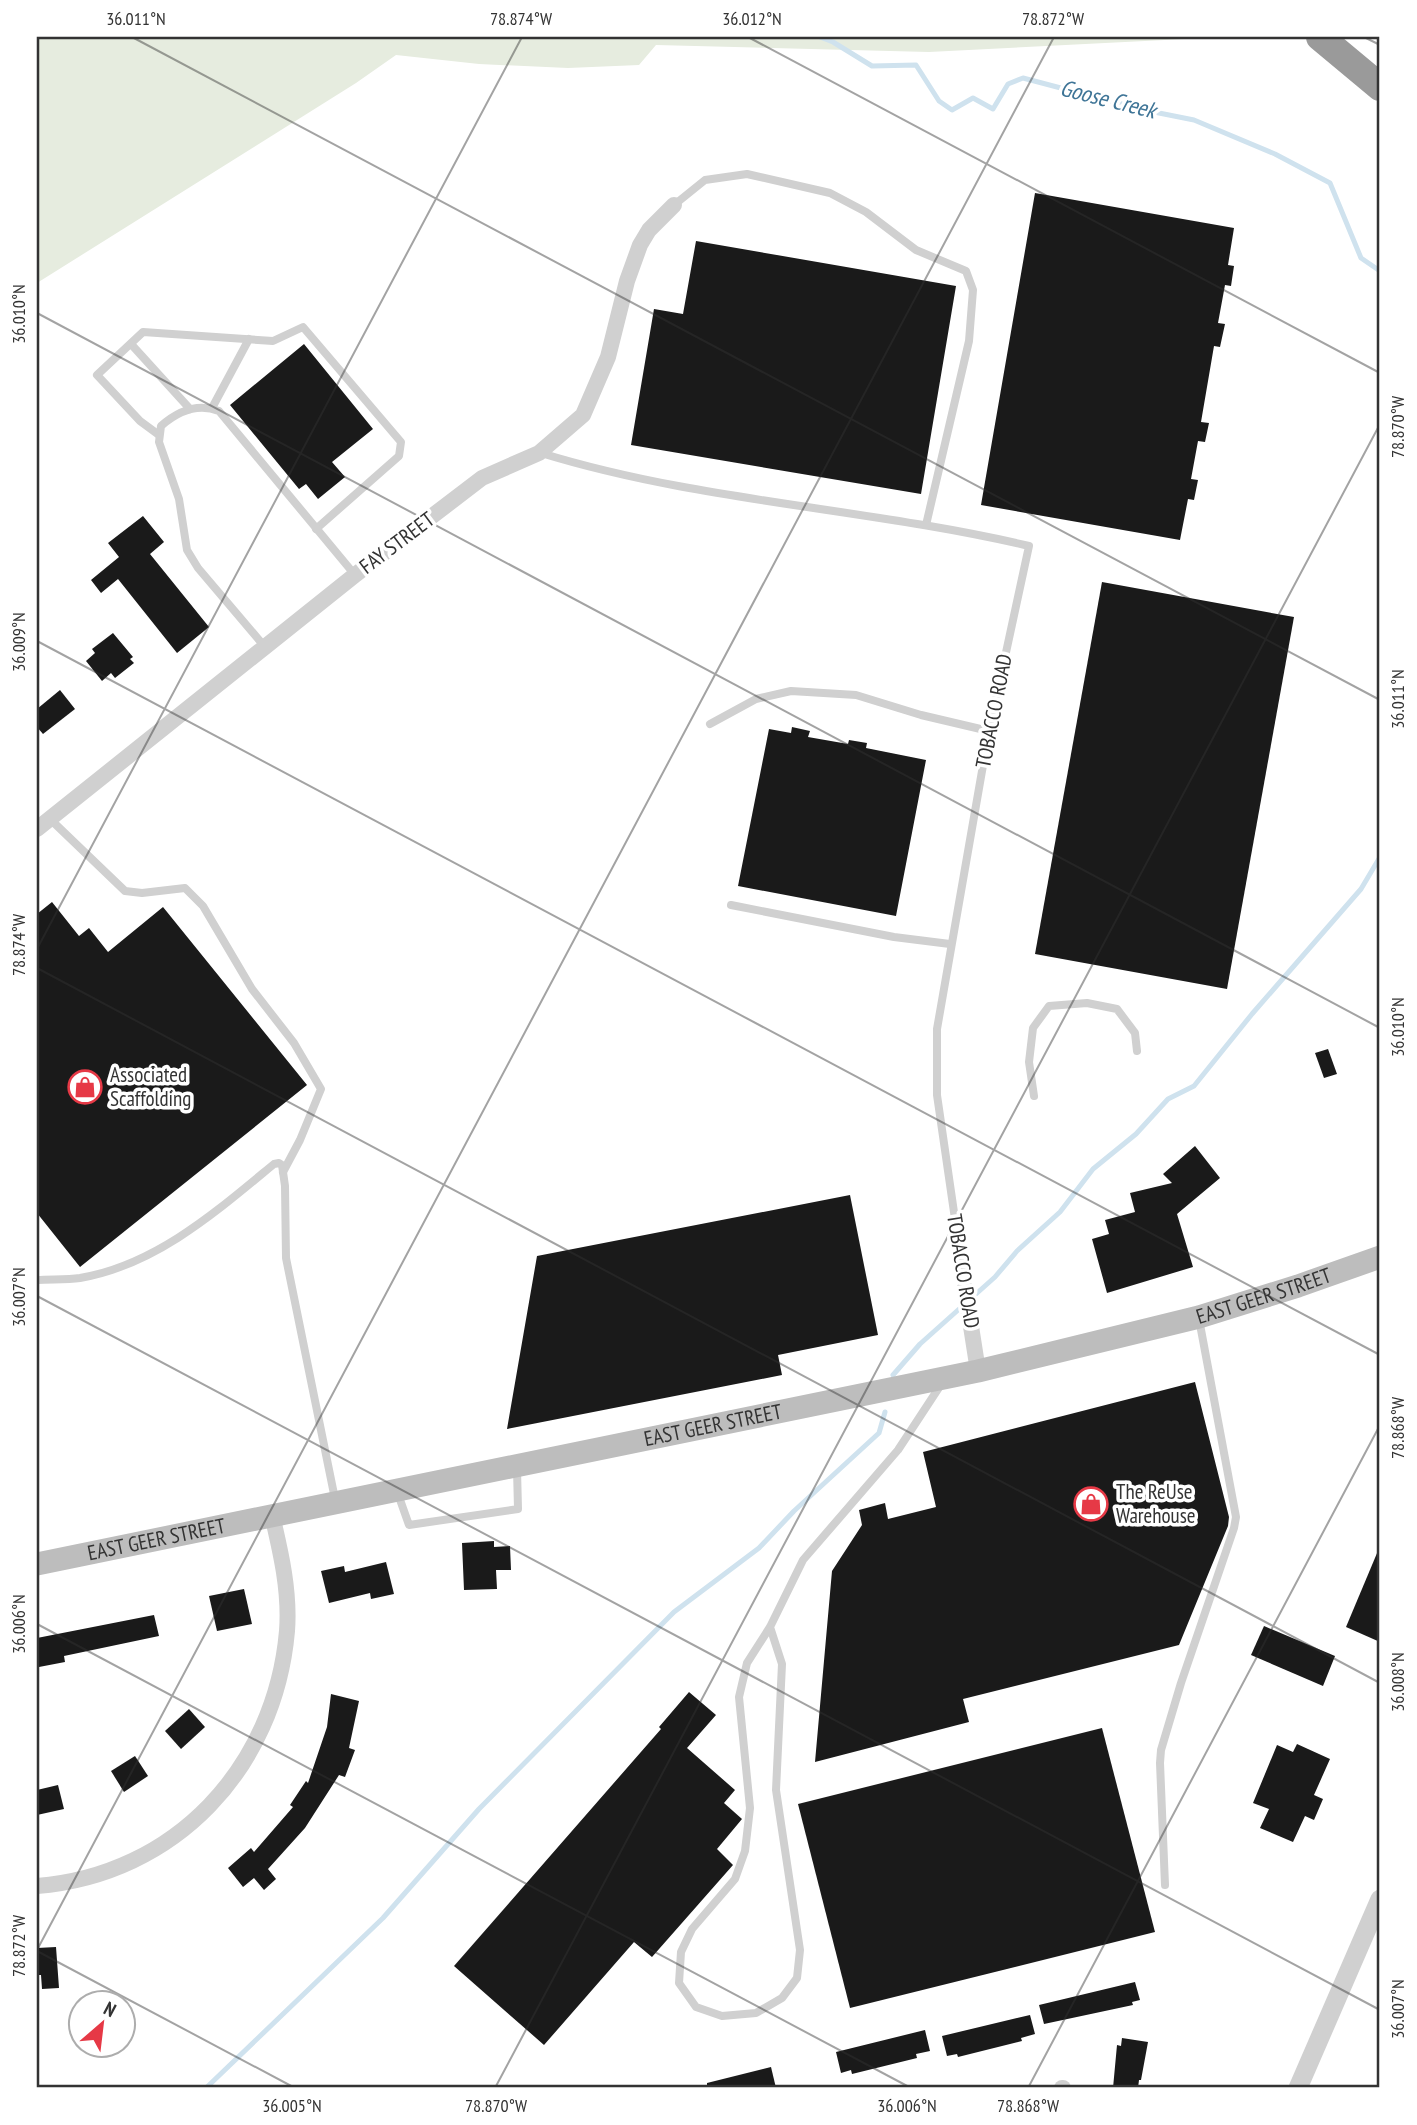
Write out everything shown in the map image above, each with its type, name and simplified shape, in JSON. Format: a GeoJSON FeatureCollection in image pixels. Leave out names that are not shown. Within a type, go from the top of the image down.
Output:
{"type":"FeatureCollection","features":[{"type":"Feature","properties":{"kind":"highway"},"geometry":{"type":"LineString","coordinates":[[1320,37],[1380,87]]}},
{"type":"Feature","properties":{"kind":"main road","name":"EAST GEER STREET"},"geometry":{"type":"LineString","coordinates":[[37,1564],[978,1371],[1199,1317],[1380,1257]]}},
{"type":"Feature","properties":{"kind":"street","name":"FAY STREET"},"geometry":{"type":"LineString","coordinates":[[43,824],[355,575],[482,478],[540,453],[583,415],[608,357],[627,281],[640,245],[649,230],[674,205]]}},
{"type":"Feature","properties":{"kind":"street","name":"TOBACCO ROAD"},"geometry":{"type":"LineString","coordinates":[[965,1288],[978,1371]]}},
{"type":"Feature","properties":{"kind":"street"},"geometry":{"type":"LineString","coordinates":[[37,1886],[84,1879],[121,1867],[166,1843],[208,1808],[228,1785],[248,1755],[265,1721],[277,1682],[287,1629],[284,1565],[272,1515]]}},
{"type":"Feature","properties":{"kind":"street"},"geometry":{"type":"LineString","coordinates":[[1298,2088],[1380,1899]]}},
{"type":"Feature","properties":{"kind":"lane"},"geometry":{"type":"LineString","coordinates":[[674,205],[705,180],[747,174],[830,193],[866,212],[916,250],[966,271],[973,290],[969,341],[926,525]]}},
{"type":"Feature","properties":{"kind":"lane"},"geometry":{"type":"LineString","coordinates":[[159,435],[140,421],[97,375],[144,331],[272,341],[303,327],[401,442],[399,456],[316,529]]}},
{"type":"Feature","properties":{"kind":"lane"},"geometry":{"type":"LineString","coordinates":[[212,408],[249,339]]}},
{"type":"Feature","properties":{"kind":"lane"},"geometry":{"type":"LineString","coordinates":[[131,344],[190,410]]}},
{"type":"Feature","properties":{"kind":"lane"},"geometry":{"type":"LineString","coordinates":[[265,647],[198,568],[187,550],[179,499],[165,465],[159,435],[161,426],[166,422],[196,407],[219,411],[355,575]]}},
{"type":"Feature","properties":{"kind":"lane","name":"TOBACCO ROAD"},"geometry":{"type":"LineString","coordinates":[[540,453],[612,472],[701,490],[926,525],[1029,546],[989,731],[937,1029],[937,1095],[965,1288]]}},
{"type":"Feature","properties":{"kind":"lane"},"geometry":{"type":"LineString","coordinates":[[710,724],[756,699],[791,691],[856,695],[921,715],[989,731]]}},
{"type":"Feature","properties":{"kind":"lane"},"geometry":{"type":"LineString","coordinates":[[43,824],[125,891],[142,893],[185,888],[203,906],[252,989],[294,1043],[321,1089],[283,1172]]}},
{"type":"Feature","properties":{"kind":"lane"},"geometry":{"type":"LineString","coordinates":[[731,905],[894,937],[950,944]]}},
{"type":"Feature","properties":{"kind":"lane"},"geometry":{"type":"LineString","coordinates":[[1034,1096],[1029,1062],[1033,1028],[1049,1006],[1087,1003],[1117,1009],[1135,1033],[1138,1051]]}},
{"type":"Feature","properties":{"kind":"lane"},"geometry":{"type":"LineString","coordinates":[[37,1280],[79,1278],[124,1266],[170,1243],[216,1212],[274,1164],[282,1165],[286,1258],[336,1502]]}},
{"type":"Feature","properties":{"kind":"lane"},"geometry":{"type":"LineString","coordinates":[[1165,1885],[1161,1750],[1236,1517],[1199,1317]]}},
{"type":"Feature","properties":{"kind":"lane"},"geometry":{"type":"LineString","coordinates":[[770,1628],[782,1664],[776,1790],[800,1951],[797,1978],[782,1998],[756,2013],[722,2016],[696,2007],[679,1983],[681,1952],[692,1930],[735,1879],[745,1850],[750,1808],[739,1697],[747,1664],[770,1628],[803,1560],[898,1450],[946,1378]]}},
{"type":"Feature","properties":{"kind":"lane"},"geometry":{"type":"LineString","coordinates":[[397,1490],[409,1525],[518,1509],[517,1466]]}},
{"type":"Feature","properties":{"kind":"shaded area"},"geometry":{"type":"Polygon","coordinates":[[[37,37],[1224,37],[929,52],[656,45],[639,65],[568,68],[479,64],[396,55],[356,83],[37,283],[37,37]]]}},
{"type":"Feature","properties":{"kind":"building"},"geometry":{"type":"Polygon","coordinates":[[[1035,193],[1234,228],[1228,265],[1234,266],[1231,286],[1225,285],[1218,323],[1225,324],[1220,347],[1214,346],[1201,422],[1209,423],[1205,442],[1198,441],[1191,479],[1198,480],[1194,500],[1188,499],[1180,540],[981,505],[1035,193]]]}},
{"type":"Feature","properties":{"kind":"building"},"geometry":{"type":"Polygon","coordinates":[[[696,241],[956,286],[921,494],[631,445],[654,309],[683,314],[696,241]]]}},
{"type":"Feature","properties":{"kind":"building"},"geometry":{"type":"Polygon","coordinates":[[[304,344],[373,429],[332,462],[345,477],[318,499],[306,484],[299,489],[230,405],[304,344]]]}},
{"type":"Feature","properties":{"kind":"building"},"geometry":{"type":"Polygon","coordinates":[[[143,516],[164,542],[150,554],[209,627],[177,653],[118,579],[101,593],[91,580],[119,557],[108,543],[143,516]]]}},
{"type":"Feature","properties":{"kind":"building"},"geometry":{"type":"Polygon","coordinates":[[[1102,582],[1294,617],[1227,989],[1035,954],[1102,582]]]}},
{"type":"Feature","properties":{"kind":"building"},"geometry":{"type":"Polygon","coordinates":[[[113,633],[133,657],[130,659],[134,663],[115,678],[111,673],[102,681],[86,661],[95,653],[92,649],[113,633]]]}},
{"type":"Feature","properties":{"kind":"building"},"geometry":{"type":"Polygon","coordinates":[[[60,690],[75,709],[43,734],[37,727],[37,709],[60,690]]]}},
{"type":"Feature","properties":{"kind":"building"},"geometry":{"type":"Polygon","coordinates":[[[792,727],[810,731],[808,737],[848,744],[849,740],[867,743],[866,748],[926,760],[896,916],[738,886],[769,729],[791,733],[792,727]]]}},
{"type":"Feature","properties":{"kind":"building"},"geometry":{"type":"Polygon","coordinates":[[[52,902],[79,936],[89,928],[108,952],[163,907],[307,1085],[80,1267],[37,1213],[37,914],[52,902]]]}},
{"type":"Feature","properties":{"kind":"building"},"geometry":{"type":"Polygon","coordinates":[[[1328,1049],[1337,1074],[1324,1078],[1315,1053],[1328,1049]]]}},
{"type":"Feature","properties":{"kind":"building"},"geometry":{"type":"Polygon","coordinates":[[[1195,1146],[1220,1178],[1177,1214],[1193,1267],[1107,1293],[1092,1239],[1109,1234],[1105,1220],[1135,1212],[1130,1193],[1172,1183],[1163,1174],[1195,1146]]]}},
{"type":"Feature","properties":{"kind":"building"},"geometry":{"type":"Polygon","coordinates":[[[850,1195],[878,1335],[778,1355],[782,1375],[507,1429],[537,1256],[850,1195]]]}},
{"type":"Feature","properties":{"kind":"building"},"geometry":{"type":"Polygon","coordinates":[[[1195,1382],[1229,1517],[1228,1526],[1179,1645],[963,1699],[969,1722],[815,1762],[832,1571],[862,1525],[859,1510],[885,1503],[888,1519],[936,1507],[923,1452],[1195,1382]]]}},
{"type":"Feature","properties":{"kind":"building"},"geometry":{"type":"Polygon","coordinates":[[[494,1541],[494,1547],[510,1546],[511,1570],[496,1570],[497,1589],[464,1590],[462,1543],[494,1541]]]}},
{"type":"Feature","properties":{"kind":"building"},"geometry":{"type":"Polygon","coordinates":[[[1380,1546],[1380,1642],[1346,1627],[1380,1546]]]}},
{"type":"Feature","properties":{"kind":"building"},"geometry":{"type":"Polygon","coordinates":[[[386,1562],[394,1594],[371,1599],[370,1593],[329,1603],[321,1571],[344,1566],[345,1572],[386,1562]]]}},
{"type":"Feature","properties":{"kind":"building"},"geometry":{"type":"Polygon","coordinates":[[[244,1589],[252,1624],[217,1631],[209,1596],[244,1589]]]}},
{"type":"Feature","properties":{"kind":"building"},"geometry":{"type":"Polygon","coordinates":[[[154,1615],[159,1636],[64,1656],[65,1662],[39,1667],[37,1638],[154,1615]]]}},
{"type":"Feature","properties":{"kind":"building"},"geometry":{"type":"Polygon","coordinates":[[[1264,1626],[1335,1656],[1323,1686],[1251,1655],[1264,1626]]]}},
{"type":"Feature","properties":{"kind":"building"},"geometry":{"type":"Polygon","coordinates":[[[689,1692],[716,1715],[687,1748],[735,1790],[724,1803],[742,1819],[717,1849],[733,1865],[652,1957],[634,1942],[544,2045],[454,1966],[661,1729],[659,1727],[689,1692]]]}},
{"type":"Feature","properties":{"kind":"building"},"geometry":{"type":"Polygon","coordinates":[[[331,1694],[359,1701],[349,1748],[355,1750],[345,1777],[339,1775],[305,1828],[268,1869],[276,1879],[264,1890],[254,1878],[243,1887],[228,1868],[251,1848],[254,1852],[293,1807],[290,1805],[306,1781],[308,1783],[327,1727],[331,1694]]]}},
{"type":"Feature","properties":{"kind":"building"},"geometry":{"type":"Polygon","coordinates":[[[189,1709],[205,1727],[181,1749],[165,1731],[189,1709]]]}},
{"type":"Feature","properties":{"kind":"building"},"geometry":{"type":"Polygon","coordinates":[[[1102,1728],[1155,1932],[850,2008],[798,1804],[1102,1728]]]}},
{"type":"Feature","properties":{"kind":"building"},"geometry":{"type":"Polygon","coordinates":[[[1297,1744],[1330,1759],[1314,1795],[1323,1799],[1314,1820],[1305,1816],[1293,1842],[1260,1828],[1269,1809],[1253,1803],[1277,1745],[1293,1752],[1297,1744]]]}},
{"type":"Feature","properties":{"kind":"building"},"geometry":{"type":"Polygon","coordinates":[[[135,1756],[148,1776],[124,1792],[111,1771],[135,1756]]]}},
{"type":"Feature","properties":{"kind":"building"},"geometry":{"type":"Polygon","coordinates":[[[58,1785],[64,1809],[37,1815],[37,1790],[58,1785]]]}},
{"type":"Feature","properties":{"kind":"building"},"geometry":{"type":"Polygon","coordinates":[[[56,1947],[59,1988],[42,1989],[41,1975],[37,1975],[37,1948],[56,1947]]]}},
{"type":"Feature","properties":{"kind":"building"},"geometry":{"type":"Polygon","coordinates":[[[1135,1982],[1140,2000],[1132,2002],[1133,2005],[1044,2024],[1039,2005],[1135,1982]]]}},
{"type":"Feature","properties":{"kind":"building"},"geometry":{"type":"Polygon","coordinates":[[[1030,2015],[1035,2034],[1021,2038],[1022,2041],[958,2057],[957,2054],[947,2056],[942,2036],[1030,2015]]]}},
{"type":"Feature","properties":{"kind":"building"},"geometry":{"type":"Polygon","coordinates":[[[925,2030],[930,2051],[916,2054],[917,2058],[852,2074],[851,2070],[841,2073],[836,2052],[925,2030]]]}},
{"type":"Feature","properties":{"kind":"building"},"geometry":{"type":"Polygon","coordinates":[[[1122,2038],[1148,2042],[1138,2088],[1113,2088],[1117,2045],[1121,2046],[1122,2038]]]}},
{"type":"Feature","properties":{"kind":"building"},"geometry":{"type":"Polygon","coordinates":[[[771,2067],[776,2088],[707,2088],[707,2083],[771,2067]]]}},
{"type":"Feature","properties":{"kind":"waterway","name":"Goose Creek"},"geometry":{"type":"LineString","coordinates":[[820,37],[872,66],[916,65],[939,101],[952,110],[973,98],[993,109],[1008,84],[1023,78],[1144,110],[1194,120],[1275,154],[1330,183],[1361,258],[1380,271]]}},
{"type":"Feature","properties":{"kind":"waterway"},"geometry":{"type":"LineString","coordinates":[[893,1375],[920,1344],[995,1277],[1017,1251],[1060,1212],[1093,1169],[1136,1134],[1168,1099],[1194,1086],[1252,1014],[1361,889],[1380,857]]}},
{"type":"Feature","properties":{"kind":"waterway"},"geometry":{"type":"LineString","coordinates":[[206,2088],[383,1918],[479,1809],[674,1612],[759,1548],[794,1511],[879,1433],[885,1412]]}},
{"type":"Feature","properties":{"kind":"place","name":"Associated Scaffolding"},"geometry":{"type":"Point","coordinates":[85,1087]}},
{"type":"Feature","properties":{"kind":"place","name":"The ReUse Warehouse"},"geometry":{"type":"Point","coordinates":[1091,1504]}}]}
